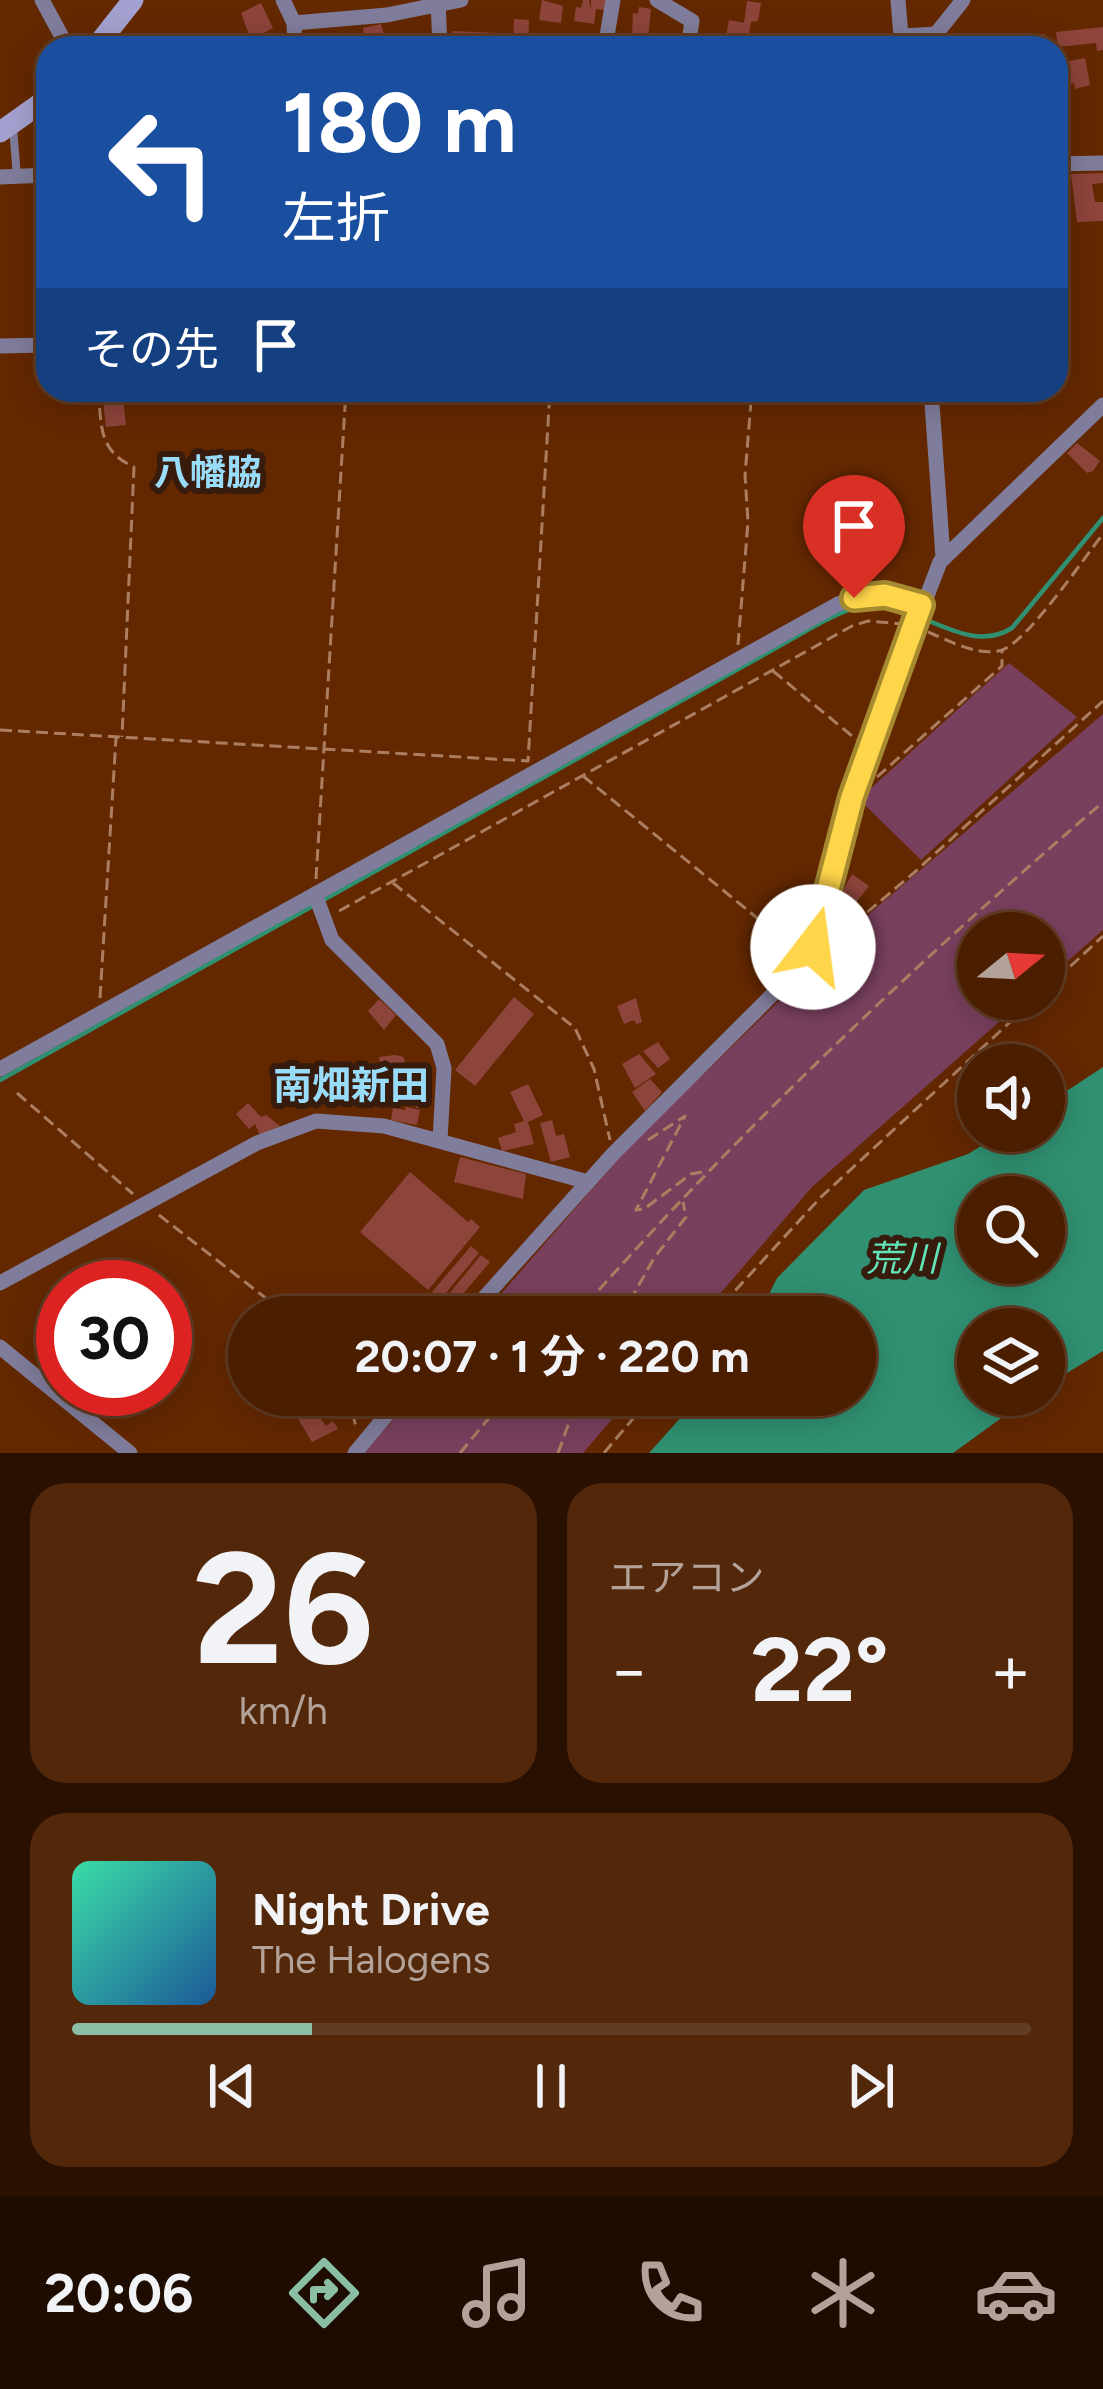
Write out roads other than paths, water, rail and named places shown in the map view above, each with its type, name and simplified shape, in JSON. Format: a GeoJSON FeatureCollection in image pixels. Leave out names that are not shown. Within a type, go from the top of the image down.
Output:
{"type":"FeatureCollection","features":[{"type":"Feature","properties":{"kind":"street"},"geometry":{"type":"LineString","coordinates":[[42,0],[62,36]]}},
{"type":"Feature","properties":{"kind":"street"},"geometry":{"type":"LineString","coordinates":[[104,36],[133,0]]}},
{"type":"Feature","properties":{"kind":"street"},"geometry":{"type":"LineString","coordinates":[[283,0],[294,36]]}},
{"type":"Feature","properties":{"kind":"street"},"geometry":{"type":"LineString","coordinates":[[293,22],[386,16],[461,0]]}},
{"type":"Feature","properties":{"kind":"street"},"geometry":{"type":"LineString","coordinates":[[607,36],[613,0]]}},
{"type":"Feature","properties":{"kind":"street"},"geometry":{"type":"LineString","coordinates":[[657,0],[692,21],[690,36]]}},
{"type":"Feature","properties":{"kind":"street"},"geometry":{"type":"LineString","coordinates":[[898,0],[901,36]]}},
{"type":"Feature","properties":{"kind":"street"},"geometry":{"type":"LineString","coordinates":[[928,36],[936,34],[963,0]]}},
{"type":"Feature","properties":{"kind":"street"},"geometry":{"type":"LineString","coordinates":[[439,3],[440,36]]}},
{"type":"Feature","properties":{"kind":"street"},"geometry":{"type":"LineString","coordinates":[[6,128],[36,107]]}},
{"type":"Feature","properties":{"kind":"street"},"geometry":{"type":"LineString","coordinates":[[1068,164],[1103,163]]}},
{"type":"Feature","properties":{"kind":"street"},"geometry":{"type":"LineString","coordinates":[[0,346],[36,345]]}},
{"type":"Feature","properties":{"kind":"street"},"geometry":{"type":"LineString","coordinates":[[933,402],[943,557]]}},
{"type":"Feature","properties":{"kind":"street"},"geometry":{"type":"LineString","coordinates":[[486,1296],[613,1154],[808,959],[868,749],[943,557],[1103,405]]}},
{"type":"Feature","properties":{"kind":"street"},"geometry":{"type":"LineString","coordinates":[[0,1069],[100,1013],[319,907],[736,660],[854,598],[885,595],[921,605]]}},
{"type":"Feature","properties":{"kind":"street"},"geometry":{"type":"LineString","coordinates":[[319,907],[332,940],[437,1044],[444,1068],[440,1140]]}},
{"type":"Feature","properties":{"kind":"street"},"geometry":{"type":"LineString","coordinates":[[0,1283],[257,1143],[309,1122],[384,1126],[588,1182]]}},
{"type":"Feature","properties":{"kind":"street"},"geometry":{"type":"LineString","coordinates":[[0,1347],[130,1453]]}},
{"type":"Feature","properties":{"kind":"street"},"geometry":{"type":"LineString","coordinates":[[357,1450],[385,1416]]}},
{"type":"Feature","properties":{"kind":"lane"},"geometry":{"type":"LineString","coordinates":[[6,128],[9,177]]}},
{"type":"Feature","properties":{"kind":"water","name":"荒川"},"geometry":{"type":"Polygon","coordinates":[[[1103,1067],[1103,1351],[1065,1374],[1065,1308],[957,1308],[957,1416],[1004,1416],[953,1453],[649,1453],[682,1416],[876,1416],[876,1296],[768,1296],[777,1278],[864,1190],[968,1154],[1065,1152],[1065,1092],[1103,1067]]]}},
{"type":"Feature","properties":{"kind":"waterway"},"geometry":{"type":"LineString","coordinates":[[0,1080],[833,616],[857,607],[887,606],[959,633],[995,635],[1012,628],[1103,518]]}},
{"type":"Feature","properties":{"kind":"district","name":"八幡脇"},"geometry":{"type":"Point","coordinates":[208,472]}},
{"type":"Feature","properties":{"kind":"district","name":"南畑新田"},"geometry":{"type":"Point","coordinates":[351,1085]}}]}
